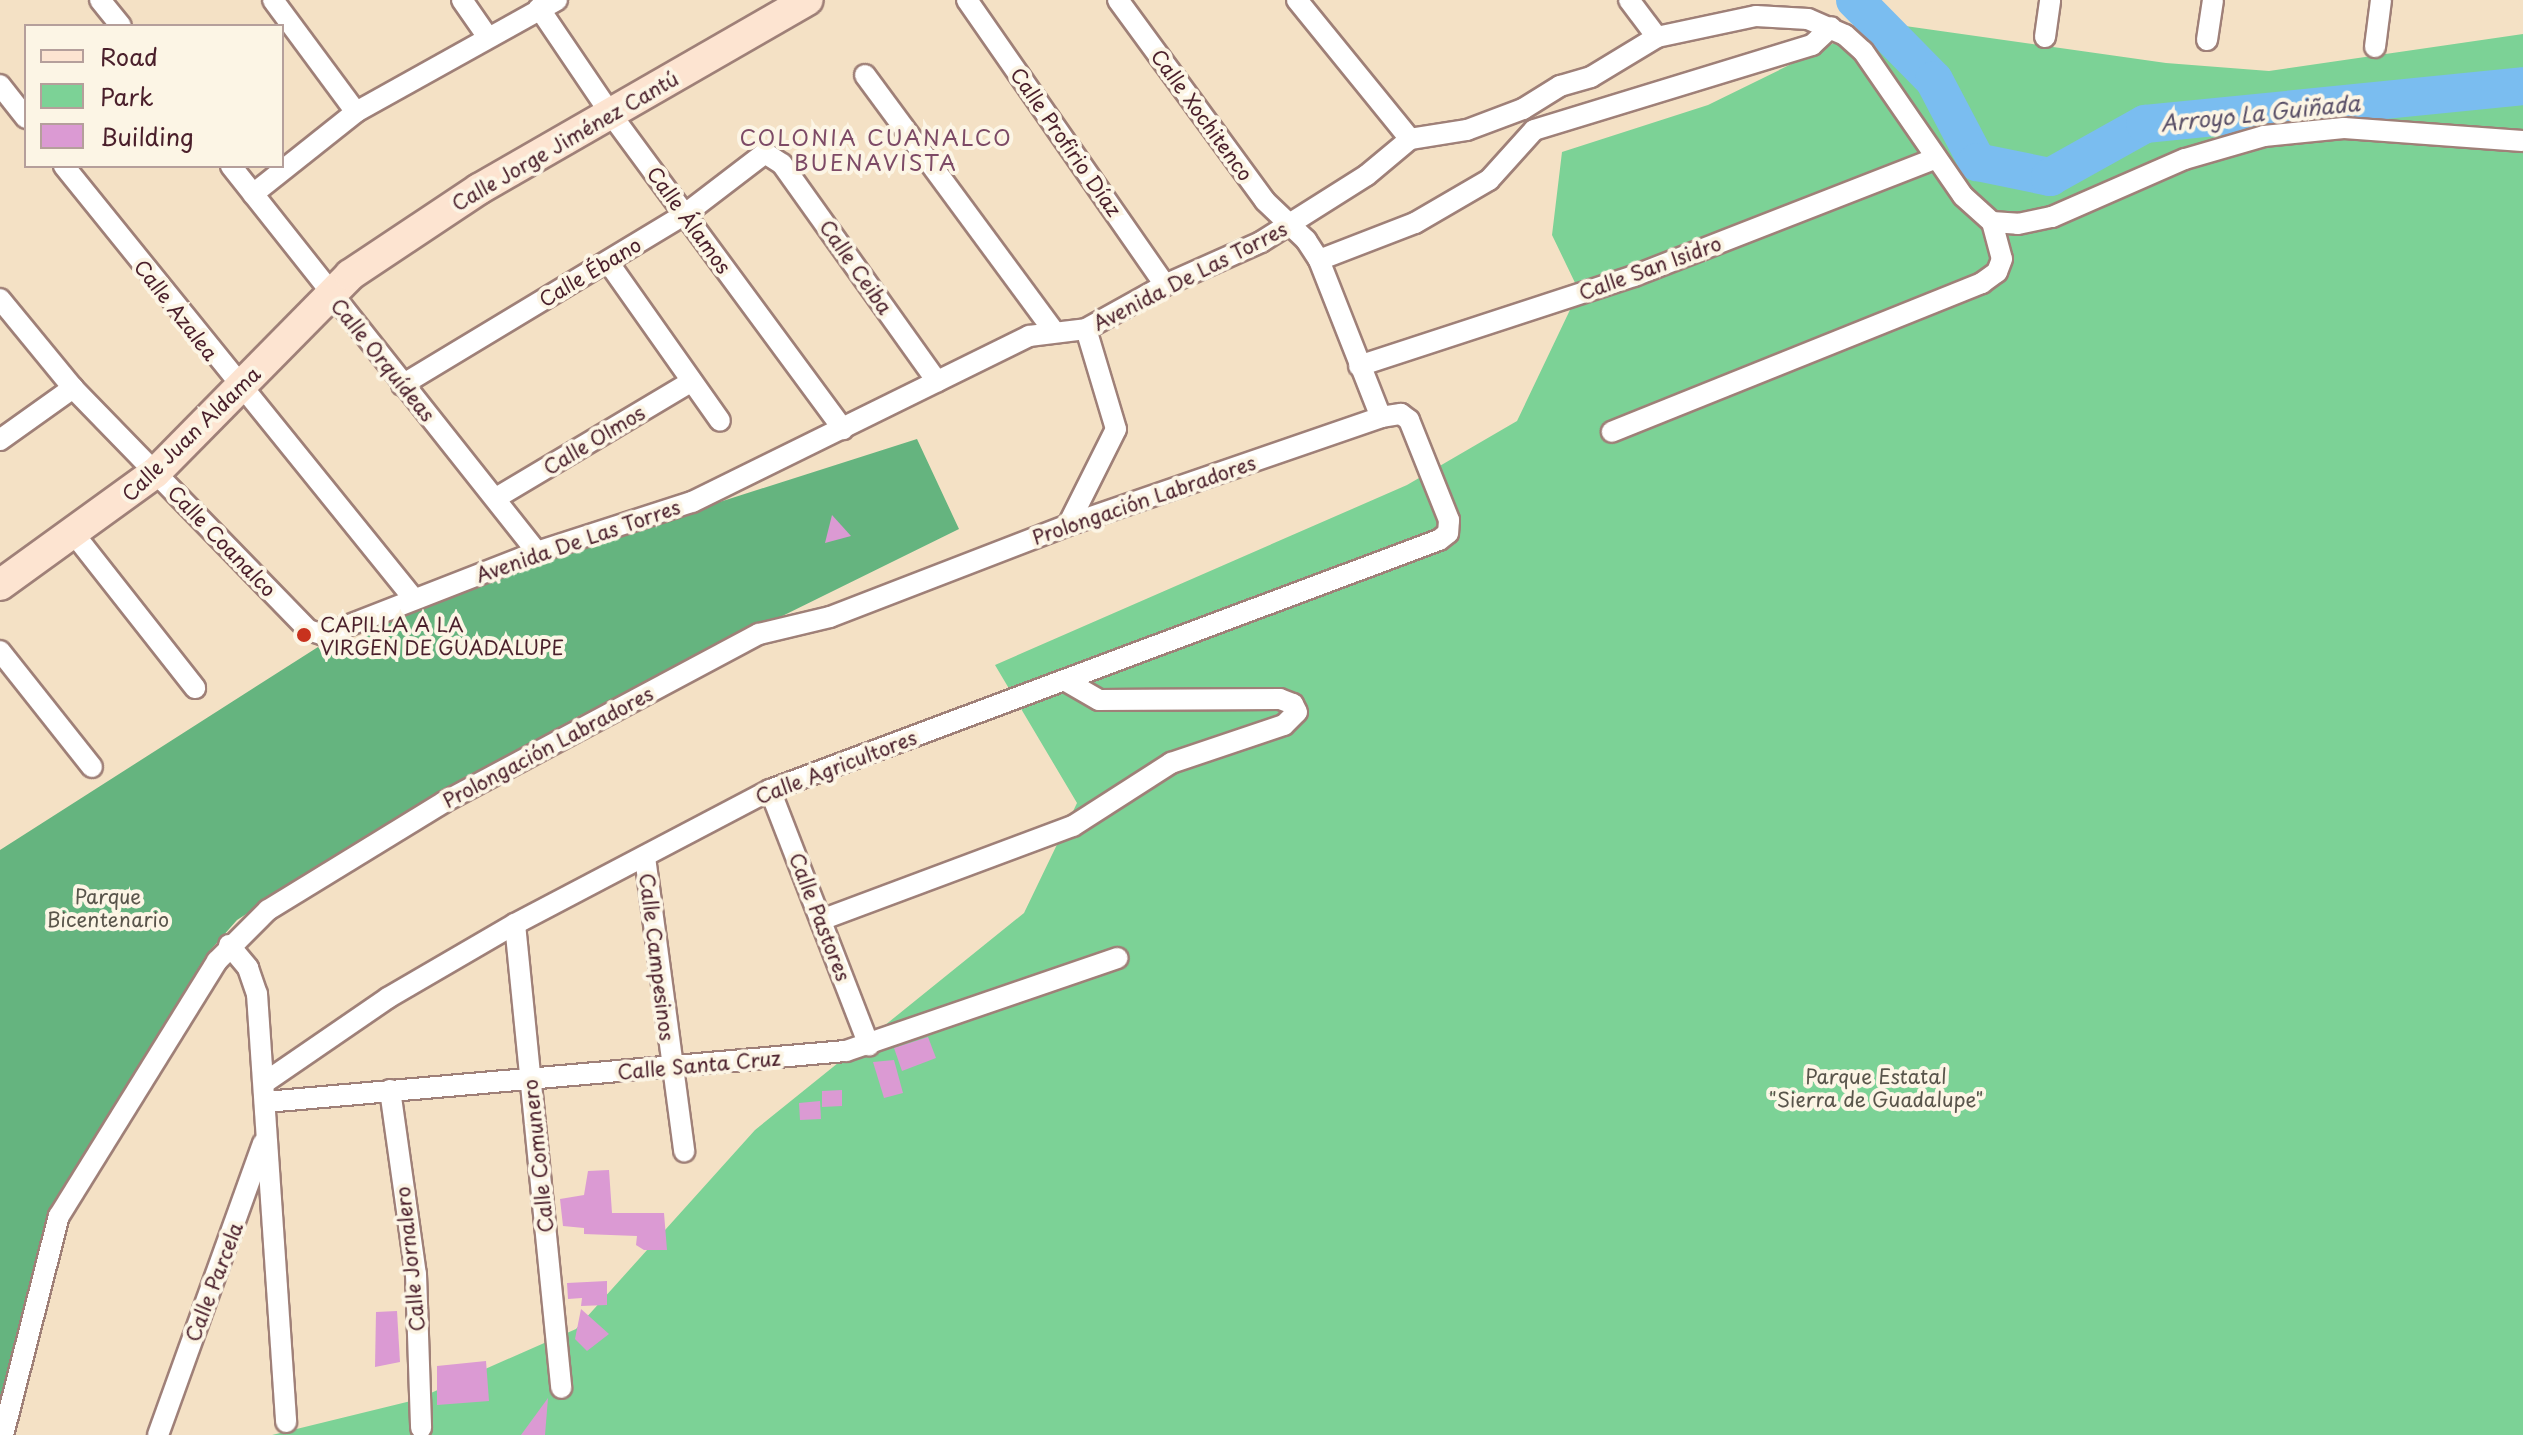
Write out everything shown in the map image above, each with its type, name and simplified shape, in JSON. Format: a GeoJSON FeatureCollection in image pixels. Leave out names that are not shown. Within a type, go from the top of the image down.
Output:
{"type":"FeatureCollection","features":[{"type":"Feature","properties":{"kind":"street"},"geometry":{"type":"LineString","coordinates":[[100,0],[119,24]]}},
{"type":"Feature","properties":{"kind":"street"},"geometry":{"type":"LineString","coordinates":[[273,0],[356,112]]}},
{"type":"Feature","properties":{"kind":"street"},"geometry":{"type":"LineString","coordinates":[[462,0],[487,36]]}},
{"type":"Feature","properties":{"kind":"street","name":"Calle Jorge Jiménez Cantú"},"geometry":{"type":"LineString","coordinates":[[329,294],[406,235],[808,0]]}},
{"type":"Feature","properties":{"kind":"street","name":"Calle Profirio Díaz"},"geometry":{"type":"LineString","coordinates":[[967,0],[1165,285]]}},
{"type":"Feature","properties":{"kind":"street","name":"Calle Xochitenco"},"geometry":{"type":"LineString","coordinates":[[1118,0],[1265,201],[1291,224],[1319,260],[1381,417]]}},
{"type":"Feature","properties":{"kind":"street"},"geometry":{"type":"LineString","coordinates":[[1297,0],[1410,139]]}},
{"type":"Feature","properties":{"kind":"street"},"geometry":{"type":"LineString","coordinates":[[1629,0],[1657,37]]}},
{"type":"Feature","properties":{"kind":"street"},"geometry":{"type":"LineString","coordinates":[[2045,37],[2050,0]]}},
{"type":"Feature","properties":{"kind":"street"},"geometry":{"type":"LineString","coordinates":[[2207,40],[2213,0]]}},
{"type":"Feature","properties":{"kind":"street"},"geometry":{"type":"LineString","coordinates":[[2375,47],[2381,0]]}},
{"type":"Feature","properties":{"kind":"street"},"geometry":{"type":"LineString","coordinates":[[253,194],[356,112],[548,4]]}},
{"type":"Feature","properties":{"kind":"street","name":"Calle Álamos"},"geometry":{"type":"LineString","coordinates":[[548,4],[610,113],[843,429]]}},
{"type":"Feature","properties":{"kind":"street","name":"Avenida De Las Torres"},"geometry":{"type":"LineString","coordinates":[[319,635],[537,552],[692,502],[1029,336],[1053,330],[1086,329],[1165,285],[1291,224],[1410,139],[1467,130],[1523,109],[1560,86],[1591,77],[1657,37],[1756,16],[1808,19],[1831,27]]}},
{"type":"Feature","properties":{"kind":"street"},"geometry":{"type":"LineString","coordinates":[[1319,260],[1415,223],[1489,180],[1534,130],[1812,45],[1831,27],[1863,51],[1963,196],[1992,222],[2002,259],[1997,272],[1982,283],[1612,432]]}},
{"type":"Feature","properties":{"kind":"street"},"geometry":{"type":"LineString","coordinates":[[865,75],[1053,330]]}},
{"type":"Feature","properties":{"kind":"street"},"geometry":{"type":"LineString","coordinates":[[0,85],[24,115]]}},
{"type":"Feature","properties":{"kind":"street"},"geometry":{"type":"LineString","coordinates":[[1523,109],[1534,130]]}},
{"type":"Feature","properties":{"kind":"street"},"geometry":{"type":"LineString","coordinates":[[1992,222],[2018,224],[2052,217],[2185,159],[2264,136],[2344,128],[2523,141]]}},
{"type":"Feature","properties":{"kind":"street","name":"Calle Ébano"},"geometry":{"type":"LineString","coordinates":[[402,385],[684,215],[759,157],[772,154]]}},
{"type":"Feature","properties":{"kind":"street","name":"Calle Ceiba"},"geometry":{"type":"LineString","coordinates":[[772,154],[937,381]]}},
{"type":"Feature","properties":{"kind":"street","name":"Calle San Isidro"},"geometry":{"type":"LineString","coordinates":[[1359,366],[1634,276],[1936,158]]}},
{"type":"Feature","properties":{"kind":"street","name":"Calle Azalea"},"geometry":{"type":"LineString","coordinates":[[66,168],[239,389],[414,599]]}},
{"type":"Feature","properties":{"kind":"street","name":"Calle Orquídeas"},"geometry":{"type":"LineString","coordinates":[[233,168],[329,294],[537,552]]}},
{"type":"Feature","properties":{"kind":"street"},"geometry":{"type":"LineString","coordinates":[[608,262],[720,421]]}},
{"type":"Feature","properties":{"kind":"street","name":"Calle Juan Aldama"},"geometry":{"type":"LineString","coordinates":[[0,585],[155,473],[329,294]]}},
{"type":"Feature","properties":{"kind":"street","name":"Calle Coanalco"},"geometry":{"type":"LineString","coordinates":[[0,299],[73,388],[308,630],[319,635]]}},
{"type":"Feature","properties":{"kind":"street"},"geometry":{"type":"LineString","coordinates":[[1068,525],[1116,429],[1086,329]]}},
{"type":"Feature","properties":{"kind":"street","name":"Calle Olmos"},"geometry":{"type":"LineString","coordinates":[[496,498],[692,381]]}},
{"type":"Feature","properties":{"kind":"street"},"geometry":{"type":"LineString","coordinates":[[0,440],[73,388]]}},
{"type":"Feature","properties":{"kind":"street","name":"Prolongación Labradores"},"geometry":{"type":"LineString","coordinates":[[3,1435],[59,1216],[144,1071],[229,945],[268,910],[444,802],[759,634],[830,617],[1068,525],[1381,417],[1404,415],[1449,520],[1448,533]]}},
{"type":"Feature","properties":{"kind":"street","name":"Calle Agricultores"},"geometry":{"type":"LineString","coordinates":[[265,1093],[388,998],[515,924],[770,790],[1068,682],[1448,533]]}},
{"type":"Feature","properties":{"kind":"street"},"geometry":{"type":"LineString","coordinates":[[74,534],[195,688]]}},
{"type":"Feature","properties":{"kind":"street"},"geometry":{"type":"LineString","coordinates":[[0,651],[92,767]]}},
{"type":"Feature","properties":{"kind":"street"},"geometry":{"type":"LineString","coordinates":[[821,920],[1073,826],[1171,763],[1284,725],[1297,712],[1293,704],[1280,699],[1099,700],[1068,682]]}},
{"type":"Feature","properties":{"kind":"street","name":"Calle Pastores"},"geometry":{"type":"LineString","coordinates":[[770,790],[869,1045]]}},
{"type":"Feature","properties":{"kind":"street","name":"Calle Campesinos"},"geometry":{"type":"LineString","coordinates":[[645,857],[684,1151]]}},
{"type":"Feature","properties":{"kind":"street","name":"Calle Comunero"},"geometry":{"type":"LineString","coordinates":[[515,924],[561,1388]]}},
{"type":"Feature","properties":{"kind":"street"},"geometry":{"type":"LineString","coordinates":[[229,945],[248,968],[257,994],[286,1422]]}},
{"type":"Feature","properties":{"kind":"street","name":"Calle Santa Cruz"},"geometry":{"type":"LineString","coordinates":[[265,1093],[390,1090],[530,1075],[671,1070],[869,1045],[1118,958]]}},
{"type":"Feature","properties":{"kind":"street","name":"Calle Jornalero"},"geometry":{"type":"LineString","coordinates":[[390,1090],[416,1274],[421,1428]]}},
{"type":"Feature","properties":{"kind":"street","name":"Calle Parcela"},"geometry":{"type":"LineString","coordinates":[[158,1435],[268,1128]]}},
{"type":"Feature","properties":{"kind":"green space","name":"Parque Estatal \"Sierra de Guadalupe\""},"geometry":{"type":"Polygon","coordinates":[[[1877,22],[2166,63],[2269,71],[2523,34],[2523,1435],[272,1435],[415,1400],[576,1329],[755,1130],[1024,913],[1077,803],[995,665],[1407,485],[1517,421],[1579,291],[1552,235],[1562,152],[1708,105],[1877,22]]]}},
{"type":"Feature","properties":{"kind":"green space","name":"Parque Bicentenario"},"geometry":{"type":"Polygon","coordinates":[[[917,439],[959,529],[577,717],[407,811],[237,920],[207,954],[47,1216],[0,1404],[0,850],[318,647],[326,657],[418,607],[538,560],[917,439]]]}},
{"type":"Feature","properties":{"kind":"building"},"geometry":{"type":"Polygon","coordinates":[[[832,515],[851,536],[825,543],[832,515]]]}},
{"type":"Feature","properties":{"kind":"building"},"geometry":{"type":"Polygon","coordinates":[[[928,1037],[936,1058],[902,1071],[894,1048],[928,1037]]]}},
{"type":"Feature","properties":{"kind":"building"},"geometry":{"type":"Polygon","coordinates":[[[894,1060],[903,1093],[884,1098],[873,1062],[894,1060]]]}},
{"type":"Feature","properties":{"kind":"building"},"geometry":{"type":"Polygon","coordinates":[[[842,1090],[842,1106],[822,1107],[822,1091],[842,1090]]]}},
{"type":"Feature","properties":{"kind":"building"},"geometry":{"type":"Polygon","coordinates":[[[820,1101],[821,1119],[800,1120],[799,1103],[820,1101]]]}},
{"type":"Feature","properties":{"kind":"building"},"geometry":{"type":"Polygon","coordinates":[[[609,1170],[612,1213],[664,1213],[667,1250],[644,1250],[636,1245],[637,1236],[584,1234],[584,1228],[563,1226],[560,1199],[584,1195],[588,1171],[609,1170]]]}},
{"type":"Feature","properties":{"kind":"building"},"geometry":{"type":"Polygon","coordinates":[[[607,1281],[607,1305],[581,1306],[582,1298],[568,1299],[567,1283],[607,1281]]]}},
{"type":"Feature","properties":{"kind":"building"},"geometry":{"type":"Polygon","coordinates":[[[581,1309],[609,1334],[587,1351],[575,1339],[581,1309]]]}},
{"type":"Feature","properties":{"kind":"building"},"geometry":{"type":"Polygon","coordinates":[[[397,1311],[400,1362],[375,1367],[376,1312],[397,1311]]]}},
{"type":"Feature","properties":{"kind":"building"},"geometry":{"type":"Polygon","coordinates":[[[486,1361],[489,1401],[437,1405],[437,1366],[486,1361]]]}},
{"type":"Feature","properties":{"kind":"building"},"geometry":{"type":"Polygon","coordinates":[[[548,1398],[545,1435],[521,1435],[548,1398]]]}},
{"type":"Feature","properties":{"kind":"waterway","name":"Arroyo La Guiñada"},"geometry":{"type":"LineString","coordinates":[[1855,0],[1934,80],[1977,162],[2050,177],[2145,124],[2523,86]]}},
{"type":"Feature","properties":{"kind":"place","name":"CAPILLA A LA VIRGEN DE GUADALUPE"},"geometry":{"type":"Point","coordinates":[304,635]}},
{"type":"Feature","properties":{"kind":"district","name":"COLONIA CUANALCO BUENAVISTA"},"geometry":{"type":"Point","coordinates":[876,148]}}]}
